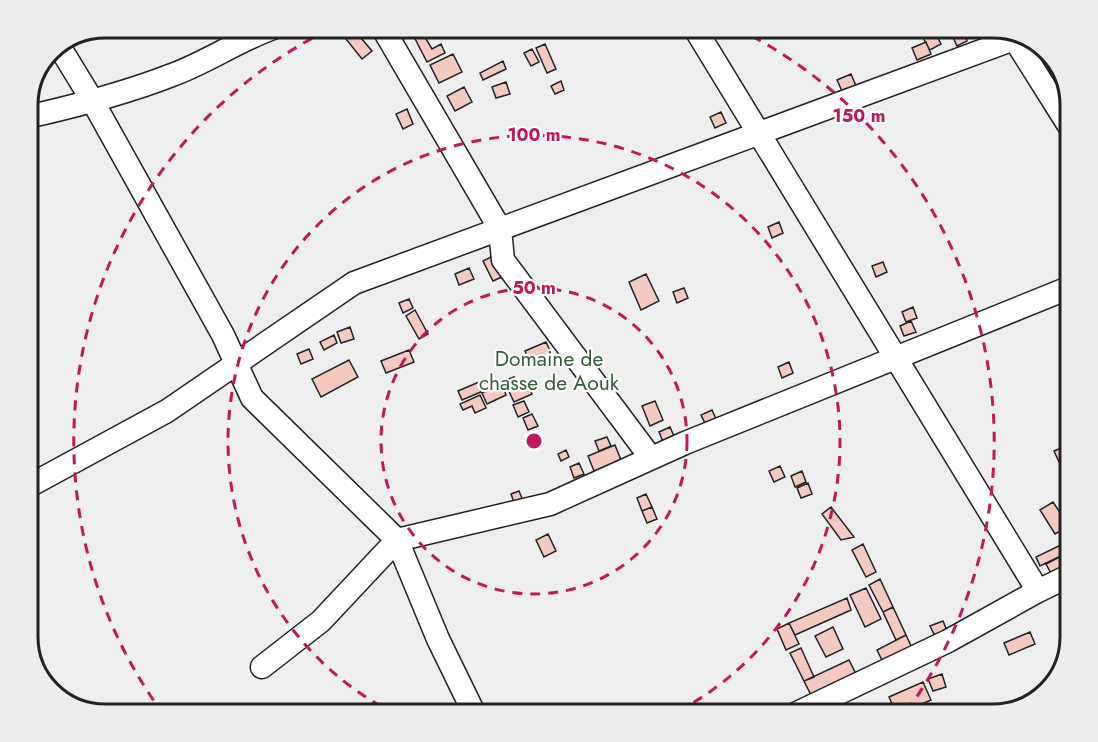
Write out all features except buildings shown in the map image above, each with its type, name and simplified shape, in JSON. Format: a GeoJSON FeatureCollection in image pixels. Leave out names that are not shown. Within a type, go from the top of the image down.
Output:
{"type":"FeatureCollection","features":[{"type":"Feature","properties":{"kind":"street"},"geometry":{"type":"LineString","coordinates":[[38,114],[174,75],[248,38]]}},
{"type":"Feature","properties":{"kind":"street"},"geometry":{"type":"LineString","coordinates":[[388,38],[500,229],[503,260],[651,458]]}},
{"type":"Feature","properties":{"kind":"street"},"geometry":{"type":"LineString","coordinates":[[701,38],[1038,591]]}},
{"type":"Feature","properties":{"kind":"street"},"geometry":{"type":"LineString","coordinates":[[38,481],[167,411],[354,283],[759,134],[1006,39]]}},
{"type":"Feature","properties":{"kind":"street"},"geometry":{"type":"LineString","coordinates":[[1020,43],[1060,111]]}},
{"type":"Feature","properties":{"kind":"street"},"geometry":{"type":"LineString","coordinates":[[63,52],[92,100],[217,325],[252,398],[397,540],[438,639],[470,705]]}},
{"type":"Feature","properties":{"kind":"street"},"geometry":{"type":"LineString","coordinates":[[261,667],[321,621],[397,540],[550,504],[651,458],[1060,290]]}},
{"type":"Feature","properties":{"kind":"street"},"geometry":{"type":"LineString","coordinates":[[814,705],[948,641],[1060,580]]}},
{"type":"Feature","properties":{"kind":"green space","name":"Domaine de chasse de Aouk"},"geometry":{"type":"Polygon","coordinates":[[[1003,38],[1031,49],[1052,71],[1060,95],[1060,647],[1049,675],[1027,696],[994,705],[104,705],[87,702],[67,693],[46,671],[38,642],[38,100],[44,75],[57,57],[67,49],[91,39],[1003,38]]]}}]}
